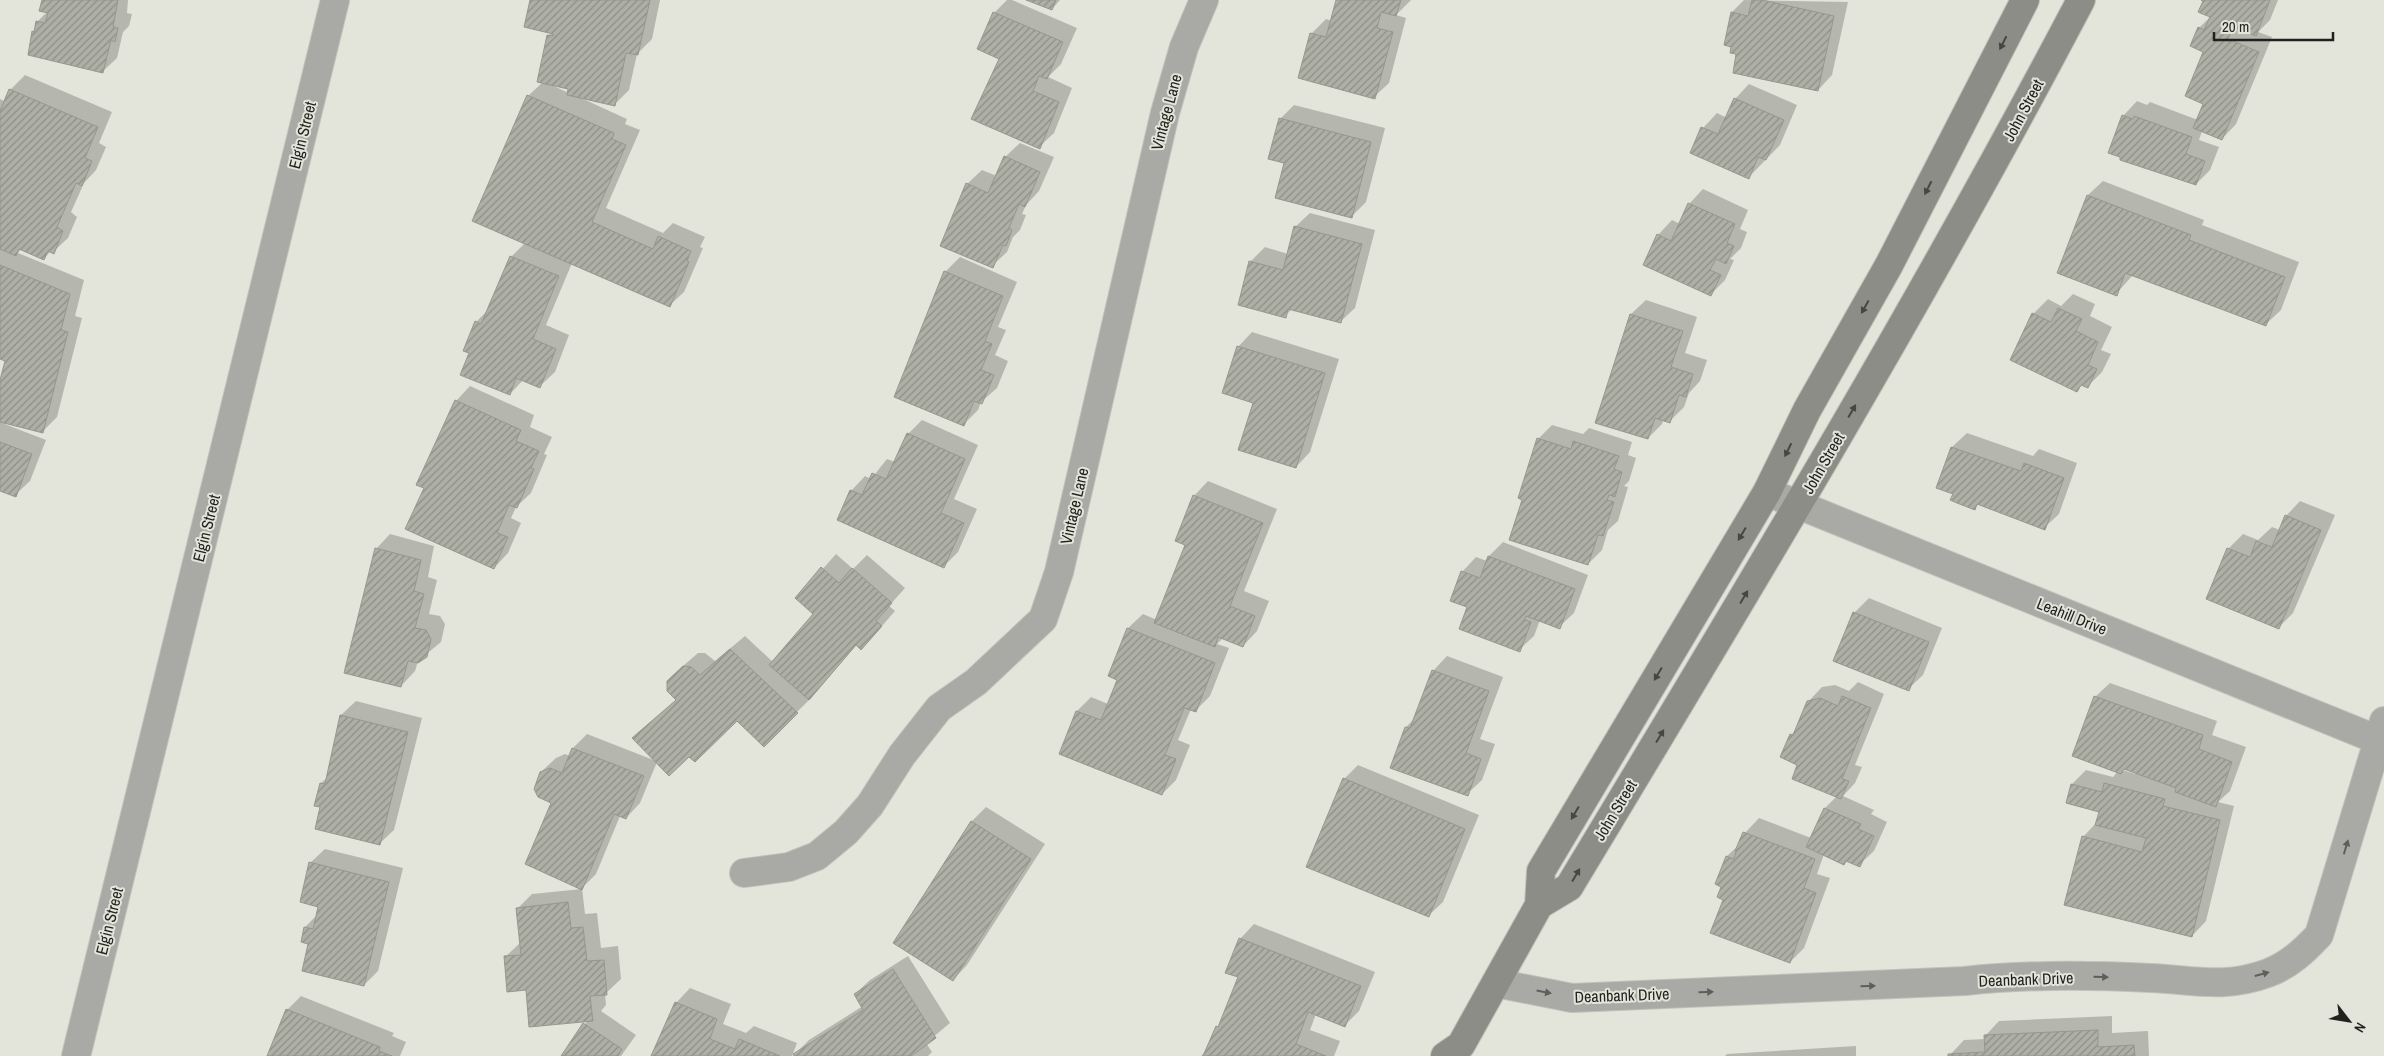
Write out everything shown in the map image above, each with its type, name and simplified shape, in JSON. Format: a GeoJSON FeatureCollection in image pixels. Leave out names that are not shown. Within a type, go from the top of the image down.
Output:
{"type":"FeatureCollection","features":[{"type":"Feature","properties":{"kind":"main road","name":"John Street"},"geometry":{"type":"LineString","coordinates":[[1456,1052],[1539,905],[1541,870],[1767,492],[1807,410],[1889,265],[2025,0]]}},
{"type":"Feature","properties":{"kind":"main road","name":"John Street"},"geometry":{"type":"LineString","coordinates":[[1539,905],[1568,887],[1799,505],[2013,130],[2081,0]]}},
{"type":"Feature","properties":{"kind":"street","name":"Elgin Street"},"geometry":{"type":"LineString","coordinates":[[76,1056],[335,0]]}},
{"type":"Feature","properties":{"kind":"street","name":"Vintage Lane"},"geometry":{"type":"LineString","coordinates":[[744,873],[789,867],[817,856],[846,832],[870,805],[902,755],[938,708],[976,682],[1043,619],[1058,572],[1164,112],[1184,47],[1204,0]]}},
{"type":"Feature","properties":{"kind":"street","name":"Leahill Drive"},"geometry":{"type":"LineString","coordinates":[[1767,492],[2381,731]]}},
{"type":"Feature","properties":{"kind":"street","name":"Deanbank Drive"},"geometry":{"type":"LineString","coordinates":[[1496,983],[1572,998],[1965,982],[2006,977],[2152,978],[2219,984],[2268,973],[2298,957],[2319,935],[2381,731]]}},
{"type":"Feature","properties":{"kind":"building"},"geometry":{"type":"Polygon","coordinates":[[[42,0],[118,0],[113,27],[118,28],[115,42],[111,40],[103,73],[28,55],[32,31],[34,32],[36,21],[45,23],[48,13],[39,11],[42,0]]]}},
{"type":"Feature","properties":{"kind":"building"},"geometry":{"type":"Polygon","coordinates":[[[530,0],[650,0],[638,55],[626,53],[615,106],[567,95],[568,89],[537,82],[547,35],[553,36],[553,34],[524,27],[530,0]]]}},
{"type":"Feature","properties":{"kind":"building"},"geometry":{"type":"Polygon","coordinates":[[[1026,0],[1056,0],[1052,10],[1026,0]]]}},
{"type":"Feature","properties":{"kind":"building"},"geometry":{"type":"Polygon","coordinates":[[[1336,0],[1401,0],[1396,16],[1381,12],[1377,28],[1393,32],[1375,99],[1298,78],[1310,33],[1326,37],[1336,0]]]}},
{"type":"Feature","properties":{"kind":"building"},"geometry":{"type":"Polygon","coordinates":[[[1752,0],[1762,0],[1834,16],[1818,91],[1733,73],[1736,54],[1730,53],[1731,47],[1724,45],[1731,12],[1748,16],[1752,0]]]}},
{"type":"Feature","properties":{"kind":"building"},"geometry":{"type":"Polygon","coordinates":[[[2201,0],[2270,0],[2256,36],[2233,27],[2228,39],[2259,52],[2222,140],[2193,128],[2203,104],[2185,96],[2203,52],[2190,46],[2198,27],[2204,30],[2210,17],[2198,12],[2203,1],[2201,0]]]}},
{"type":"Feature","properties":{"kind":"building"},"geometry":{"type":"Polygon","coordinates":[[[993,12],[1063,42],[1047,79],[1039,76],[1033,91],[1059,102],[1040,149],[971,119],[999,59],[977,49],[993,12]]]}},
{"type":"Feature","properties":{"kind":"building"},"geometry":{"type":"Polygon","coordinates":[[[9,89],[98,127],[85,158],[92,161],[82,186],[76,183],[57,227],[63,231],[54,254],[48,251],[44,260],[19,249],[16,256],[0,249],[0,111],[9,89]]]}},
{"type":"Feature","properties":{"kind":"building"},"geometry":{"type":"Polygon","coordinates":[[[527,95],[614,133],[612,139],[626,145],[592,222],[653,249],[658,236],[691,251],[687,261],[689,262],[670,307],[472,221],[527,95]]]}},
{"type":"Feature","properties":{"kind":"building"},"geometry":{"type":"Polygon","coordinates":[[[1734,98],[1784,120],[1766,160],[1758,157],[1749,179],[1690,153],[1701,127],[1718,134],[1734,98]]]}},
{"type":"Feature","properties":{"kind":"building"},"geometry":{"type":"Polygon","coordinates":[[[2122,115],[2133,119],[2134,116],[2192,137],[2186,154],[2205,161],[2196,185],[2120,160],[2120,157],[2108,153],[2122,115]]]}},
{"type":"Feature","properties":{"kind":"building"},"geometry":{"type":"Polygon","coordinates":[[[1279,118],[1371,142],[1352,218],[1275,198],[1284,163],[1268,159],[1279,118]]]}},
{"type":"Feature","properties":{"kind":"building"},"geometry":{"type":"Polygon","coordinates":[[[1004,156],[1040,172],[1025,207],[1019,204],[1009,228],[1012,230],[1006,246],[1003,245],[993,268],[940,246],[966,183],[988,193],[1004,156]]]}},
{"type":"Feature","properties":{"kind":"building"},"geometry":{"type":"Polygon","coordinates":[[[2087,195],[2191,235],[2189,240],[2285,277],[2266,326],[2125,273],[2117,296],[2057,273],[2087,195]]]}},
{"type":"Feature","properties":{"kind":"building"},"geometry":{"type":"Polygon","coordinates":[[[1688,203],[1735,224],[1727,243],[1734,246],[1726,264],[1716,259],[1710,270],[1721,275],[1711,296],[1643,265],[1657,234],[1671,241],[1688,203]]]}},
{"type":"Feature","properties":{"kind":"building"},"geometry":{"type":"Polygon","coordinates":[[[1294,226],[1362,244],[1341,323],[1288,309],[1286,318],[1238,305],[1249,261],[1283,270],[1294,226]]]}},
{"type":"Feature","properties":{"kind":"building"},"geometry":{"type":"Polygon","coordinates":[[[510,256],[559,276],[533,339],[556,349],[540,388],[516,378],[510,395],[460,375],[469,353],[463,351],[475,321],[481,324],[510,256]]]}},
{"type":"Feature","properties":{"kind":"building"},"geometry":{"type":"Polygon","coordinates":[[[0,265],[70,294],[61,330],[68,332],[43,433],[0,422],[0,380],[5,361],[0,359],[0,265]]]}},
{"type":"Feature","properties":{"kind":"building"},"geometry":{"type":"Polygon","coordinates":[[[944,271],[1003,296],[985,341],[992,344],[981,370],[994,375],[982,404],[974,401],[964,426],[894,397],[944,271]]]}},
{"type":"Feature","properties":{"kind":"building"},"geometry":{"type":"Polygon","coordinates":[[[2058,308],[2082,319],[2076,331],[2098,342],[2088,365],[2097,369],[2088,388],[2081,385],[2077,392],[2010,360],[2032,313],[2051,322],[2058,308]]]}},
{"type":"Feature","properties":{"kind":"building"},"geometry":{"type":"Polygon","coordinates":[[[1630,314],[1683,331],[1671,367],[1693,374],[1686,397],[1679,395],[1670,423],[1655,418],[1648,439],[1595,423],[1630,314]]]}},
{"type":"Feature","properties":{"kind":"building"},"geometry":{"type":"Polygon","coordinates":[[[1237,346],[1325,373],[1296,468],[1238,450],[1253,403],[1222,393],[1237,346]]]}},
{"type":"Feature","properties":{"kind":"building"},"geometry":{"type":"Polygon","coordinates":[[[455,400],[521,430],[516,441],[539,451],[531,468],[534,469],[517,508],[509,505],[497,533],[508,537],[494,569],[405,529],[424,488],[416,485],[455,400]]]}},
{"type":"Feature","properties":{"kind":"building"},"geometry":{"type":"Polygon","coordinates":[[[907,433],[965,459],[941,513],[964,523],[944,568],[837,520],[850,490],[862,495],[872,473],[886,479],[907,433]]]}},
{"type":"Feature","properties":{"kind":"building"},"geometry":{"type":"Polygon","coordinates":[[[1537,438],[1571,449],[1573,441],[1619,456],[1614,469],[1622,472],[1615,497],[1609,495],[1607,500],[1614,502],[1603,536],[1598,535],[1588,565],[1509,540],[1522,500],[1518,498],[1537,438]]]}},
{"type":"Feature","properties":{"kind":"building"},"geometry":{"type":"Polygon","coordinates":[[[0,442],[32,454],[16,497],[0,491],[0,442]]]}},
{"type":"Feature","properties":{"kind":"building"},"geometry":{"type":"Polygon","coordinates":[[[1951,447],[2021,471],[2024,463],[2064,478],[2045,530],[1977,504],[1975,510],[1950,500],[1953,494],[1936,488],[1951,447]]]}},
{"type":"Feature","properties":{"kind":"building"},"geometry":{"type":"Polygon","coordinates":[[[1193,495],[1263,523],[1230,606],[1255,616],[1243,647],[1218,637],[1215,647],[1154,623],[1185,545],[1175,541],[1193,495]]]}},
{"type":"Feature","properties":{"kind":"building"},"geometry":{"type":"Polygon","coordinates":[[[2285,515],[2321,530],[2279,629],[2206,599],[2227,548],[2250,557],[2256,541],[2272,547],[2285,515]]]}},
{"type":"Feature","properties":{"kind":"building"},"geometry":{"type":"Polygon","coordinates":[[[375,548],[421,560],[414,591],[424,594],[415,628],[426,630],[431,639],[427,657],[418,663],[408,661],[401,687],[344,673],[375,548]]]}},
{"type":"Feature","properties":{"kind":"building"},"geometry":{"type":"Polygon","coordinates":[[[1488,556],[1575,589],[1560,629],[1526,616],[1525,620],[1531,622],[1520,652],[1459,629],[1467,607],[1450,601],[1461,571],[1480,578],[1488,556]]]}},
{"type":"Feature","properties":{"kind":"building"},"geometry":{"type":"Polygon","coordinates":[[[821,567],[839,583],[852,568],[892,603],[876,621],[882,626],[861,650],[856,645],[809,700],[769,665],[813,614],[795,598],[821,567]]]}},
{"type":"Feature","properties":{"kind":"building"},"geometry":{"type":"Polygon","coordinates":[[[1853,612],[1929,642],[1909,691],[1833,661],[1853,612]]]}},
{"type":"Feature","properties":{"kind":"building"},"geometry":{"type":"Polygon","coordinates":[[[1127,628],[1215,663],[1196,712],[1184,708],[1165,755],[1176,759],[1162,795],[1059,754],[1076,711],[1101,720],[1117,680],[1108,676],[1127,628]]]}},
{"type":"Feature","properties":{"kind":"building"},"geometry":{"type":"Polygon","coordinates":[[[730,649],[798,713],[764,747],[737,721],[695,762],[689,757],[669,776],[632,738],[676,700],[667,691],[667,681],[683,666],[691,667],[700,675],[730,649]]]}},
{"type":"Feature","properties":{"kind":"building"},"geometry":{"type":"Polygon","coordinates":[[[1432,670],[1489,691],[1466,753],[1481,759],[1468,796],[1390,768],[1405,727],[1410,728],[1432,670]]]}},
{"type":"Feature","properties":{"kind":"building"},"geometry":{"type":"Polygon","coordinates":[[[1842,696],[1871,708],[1842,779],[1849,781],[1841,799],[1792,779],[1797,765],[1780,757],[1790,734],[1793,735],[1807,701],[1820,698],[1838,706],[1842,696]]]}},
{"type":"Feature","properties":{"kind":"building"},"geometry":{"type":"Polygon","coordinates":[[[2094,696],[2203,735],[2199,749],[2232,762],[2216,807],[2175,792],[2176,788],[2124,769],[2121,774],[2072,756],[2094,696]]]}},
{"type":"Feature","properties":{"kind":"building"},"geometry":{"type":"Polygon","coordinates":[[[340,715],[408,732],[380,845],[315,829],[320,807],[314,806],[320,783],[325,784],[340,715]]]}},
{"type":"Feature","properties":{"kind":"building"},"geometry":{"type":"Polygon","coordinates":[[[572,748],[644,776],[626,819],[614,814],[582,890],[525,864],[551,803],[538,797],[534,789],[540,772],[550,768],[562,773],[572,748]]]}},
{"type":"Feature","properties":{"kind":"building"},"geometry":{"type":"Polygon","coordinates":[[[1343,778],[1465,829],[1429,917],[1306,867],[1343,778]]]}},
{"type":"Feature","properties":{"kind":"building"},"geometry":{"type":"Polygon","coordinates":[[[2104,783],[2165,799],[2163,806],[2220,820],[2192,937],[2064,905],[2082,836],[2142,852],[2146,838],[2095,825],[2099,812],[2066,803],[2071,784],[2102,792],[2104,783]]]}},
{"type":"Feature","properties":{"kind":"building"},"geometry":{"type":"Polygon","coordinates":[[[1824,808],[1861,824],[1858,829],[1874,836],[1860,867],[1846,861],[1844,865],[1806,847],[1824,808]]]}},
{"type":"Feature","properties":{"kind":"building"},"geometry":{"type":"Polygon","coordinates":[[[971,821],[1031,859],[953,981],[893,943],[971,821]]]}},
{"type":"Feature","properties":{"kind":"building"},"geometry":{"type":"Polygon","coordinates":[[[1743,832],[1815,859],[1804,888],[1816,893],[1790,963],[1710,933],[1723,900],[1717,897],[1721,887],[1715,884],[1726,856],[1734,859],[1735,851],[1743,832]]]}},
{"type":"Feature","properties":{"kind":"building"},"geometry":{"type":"Polygon","coordinates":[[[309,862],[389,882],[364,986],[302,971],[308,944],[301,942],[304,927],[313,929],[318,907],[300,902],[309,862]]]}},
{"type":"Feature","properties":{"kind":"building"},"geometry":{"type":"Polygon","coordinates":[[[568,902],[571,928],[583,927],[587,961],[604,960],[607,995],[590,996],[593,1021],[529,1027],[526,990],[507,992],[504,956],[521,955],[516,908],[568,902]]]}},
{"type":"Feature","properties":{"kind":"building"},"geometry":{"type":"Polygon","coordinates":[[[1239,938],[1361,986],[1345,1027],[1308,1012],[1296,1044],[1326,1056],[1203,1056],[1216,1026],[1218,1027],[1238,977],[1225,973],[1239,938]]]}},
{"type":"Feature","properties":{"kind":"building"},"geometry":{"type":"Polygon","coordinates":[[[893,969],[936,1038],[911,1056],[794,1056],[793,1054],[863,1010],[854,994],[893,969]]]}},
{"type":"Feature","properties":{"kind":"building"},"geometry":{"type":"Polygon","coordinates":[[[675,1002],[717,1019],[710,1039],[735,1049],[739,1039],[780,1056],[651,1056],[675,1002]]]}},
{"type":"Feature","properties":{"kind":"building"},"geometry":{"type":"Polygon","coordinates":[[[286,1009],[380,1047],[379,1051],[392,1056],[267,1056],[286,1009]]]}},
{"type":"Feature","properties":{"kind":"building"},"geometry":{"type":"Polygon","coordinates":[[[583,1023],[622,1049],[618,1056],[561,1056],[583,1023]]]}},
{"type":"Feature","properties":{"kind":"building"},"geometry":{"type":"Polygon","coordinates":[[[2098,1030],[2098,1047],[2134,1045],[2135,1056],[1948,1056],[1948,1054],[1985,1052],[1984,1035],[2098,1030]]]}}]}
